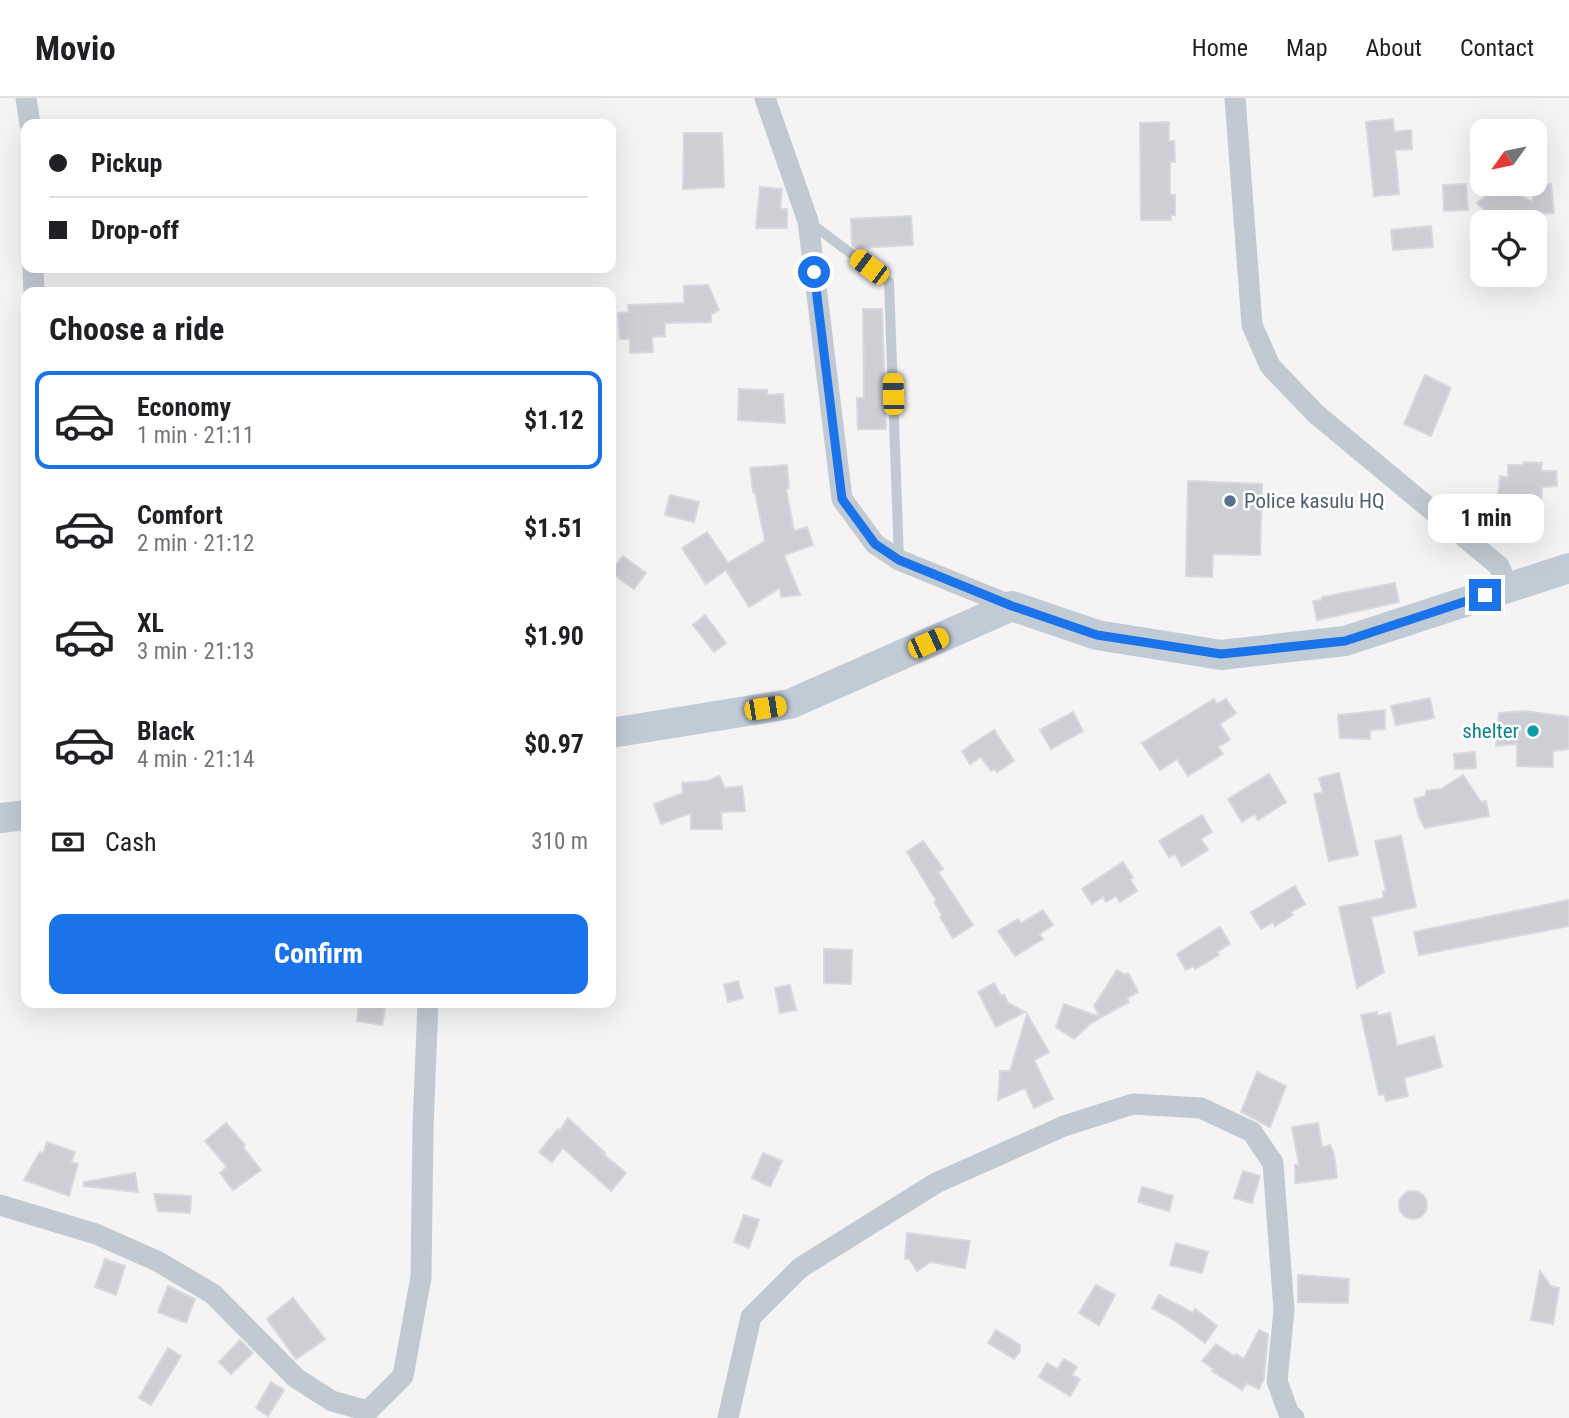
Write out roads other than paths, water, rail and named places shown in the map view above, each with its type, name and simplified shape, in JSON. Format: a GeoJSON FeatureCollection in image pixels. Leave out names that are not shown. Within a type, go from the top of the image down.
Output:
{"type":"FeatureCollection","features":[{"type":"Feature","properties":{"kind":"street"},"geometry":{"type":"LineString","coordinates":[[26,98],[29,119]]}},
{"type":"Feature","properties":{"kind":"street"},"geometry":{"type":"LineString","coordinates":[[765,98],[808,221],[842,499],[875,544],[899,560],[1012,606],[1097,635],[1221,654],[1345,641],[1569,568]]}},
{"type":"Feature","properties":{"kind":"street"},"geometry":{"type":"LineString","coordinates":[[1235,98],[1252,326],[1270,366],[1316,414],[1499,566],[1508,587]]}},
{"type":"Feature","properties":{"kind":"street"},"geometry":{"type":"LineString","coordinates":[[616,732],[790,704],[1012,606]]}},
{"type":"Feature","properties":{"kind":"street"},"geometry":{"type":"LineString","coordinates":[[0,818],[21,816]]}},
{"type":"Feature","properties":{"kind":"street"},"geometry":{"type":"LineString","coordinates":[[0,1205],[96,1234],[157,1261],[213,1294],[296,1378],[332,1401],[367,1415],[403,1376],[421,1277],[428,1008]]}},
{"type":"Feature","properties":{"kind":"street"},"geometry":{"type":"LineString","coordinates":[[728,1418],[751,1317],[800,1269],[936,1183],[1064,1126],[1133,1104],[1201,1108],[1252,1132],[1273,1163],[1284,1310],[1277,1381],[1289,1414],[1294,1418]]}},
{"type":"Feature","properties":{"kind":"lane"},"geometry":{"type":"LineString","coordinates":[[808,221],[890,282],[899,560]]}},
{"type":"Feature","properties":{"kind":"place","name":"Police kasulu HQ"},"geometry":{"type":"Point","coordinates":[1230,501]}},
{"type":"Feature","properties":{"kind":"place","name":"shelter"},"geometry":{"type":"Point","coordinates":[1533,731]}}]}
